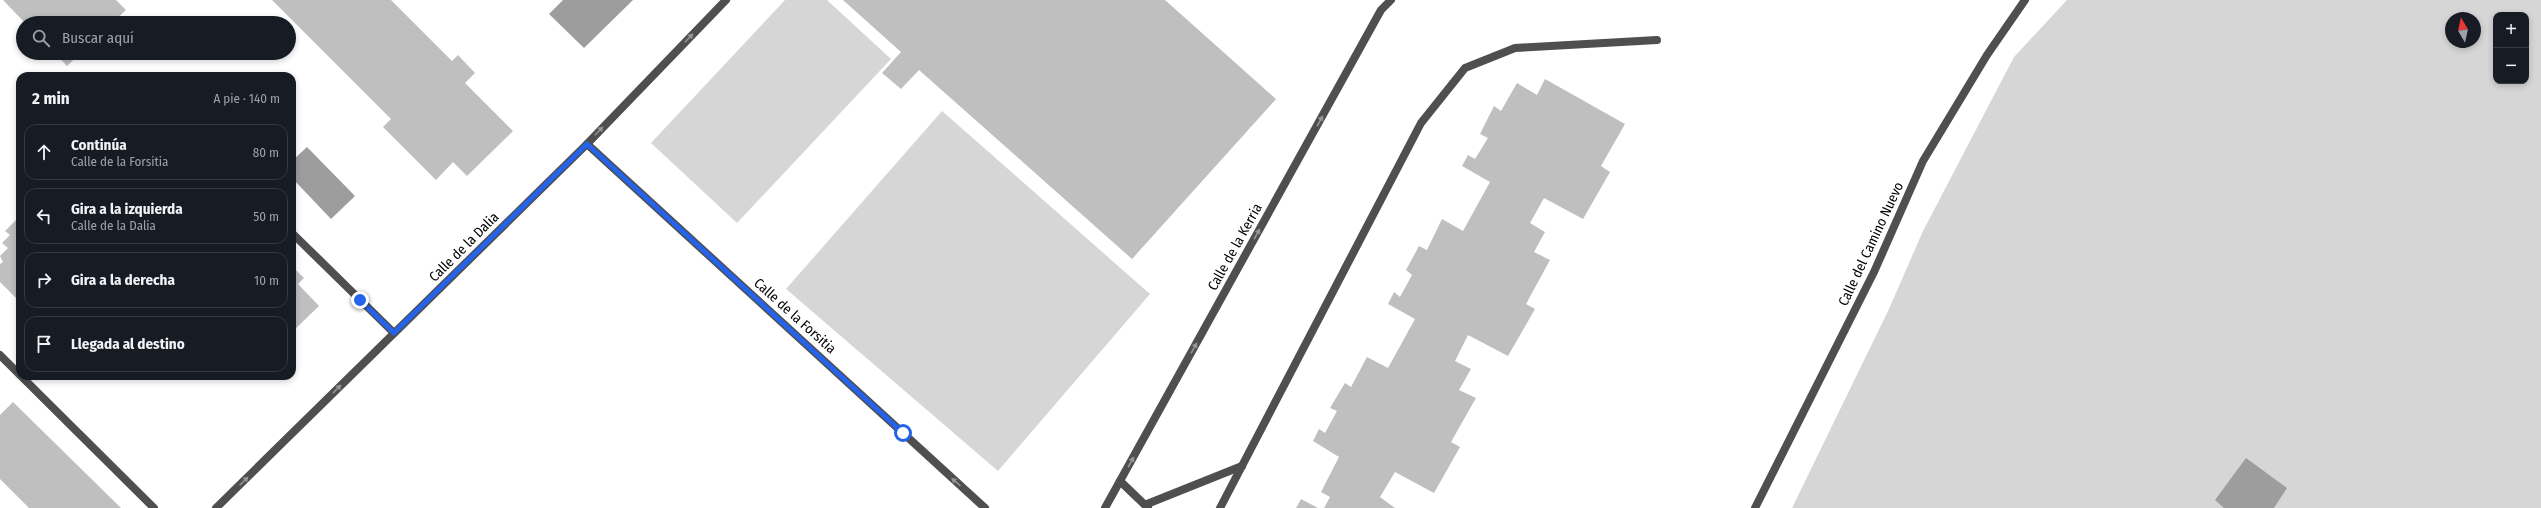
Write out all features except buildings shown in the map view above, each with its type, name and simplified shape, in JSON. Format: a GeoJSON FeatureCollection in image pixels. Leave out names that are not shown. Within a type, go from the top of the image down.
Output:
{"type":"FeatureCollection","features":[{"type":"Feature","properties":{"kind":"street","name":"Calle de la Dalia"},"geometry":{"type":"LineString","coordinates":[[216,508],[587,144],[726,0]]}},
{"type":"Feature","properties":{"kind":"street","name":"Calle de la Kerria"},"geometry":{"type":"LineString","coordinates":[[1105,508],[1378,16],[1391,0]]}},
{"type":"Feature","properties":{"kind":"street","name":"Calle del Camino Nuevo"},"geometry":{"type":"LineString","coordinates":[[1755,508],[1874,272],[1923,161],[2022,2]]}},
{"type":"Feature","properties":{"kind":"street"},"geometry":{"type":"LineString","coordinates":[[1220,508],[1421,123],[1465,68],[1516,48],[1657,40]]}},
{"type":"Feature","properties":{"kind":"street","name":"Calle de la Forsitia"},"geometry":{"type":"LineString","coordinates":[[587,144],[985,508]]}},
{"type":"Feature","properties":{"kind":"street"},"geometry":{"type":"LineString","coordinates":[[296,237],[394,333]]}},
{"type":"Feature","properties":{"kind":"street"},"geometry":{"type":"LineString","coordinates":[[0,354],[16,370]]}},
{"type":"Feature","properties":{"kind":"street"},"geometry":{"type":"LineString","coordinates":[[26,380],[154,508]]}},
{"type":"Feature","properties":{"kind":"street"},"geometry":{"type":"LineString","coordinates":[[1120,481],[1147,506],[1242,466]]}},
{"type":"Feature","properties":{"kind":"shaded area"},"geometry":{"type":"Polygon","coordinates":[[[563,0],[633,0],[584,48],[549,14],[563,0]]]}},
{"type":"Feature","properties":{"kind":"shaded area"},"geometry":{"type":"Polygon","coordinates":[[[785,0],[827,0],[891,59],[737,223],[651,143],[785,0]]]}},
{"type":"Feature","properties":{"kind":"shaded area"},"geometry":{"type":"Polygon","coordinates":[[[2067,0],[2541,0],[2541,508],[1792,508],[1889,309],[1923,231],[2014,57],[2067,0]]]}},
{"type":"Feature","properties":{"kind":"shaded area"},"geometry":{"type":"Polygon","coordinates":[[[942,111],[1150,294],[998,471],[786,289],[942,111]]]}},
{"type":"Feature","properties":{"kind":"shaded area"},"geometry":{"type":"Polygon","coordinates":[[[307,147],[355,196],[331,219],[296,182],[296,157],[307,147]]]}},
{"type":"Feature","properties":{"kind":"shaded area"},"geometry":{"type":"Polygon","coordinates":[[[2246,458],[2287,488],[2274,508],[2224,508],[2215,500],[2246,458]]]}},
{"type":"Feature","properties":{"kind":"route"},"geometry":{"type":"LineString","coordinates":[[360,300],[394,333],[587,144],[903,433]]}}]}
